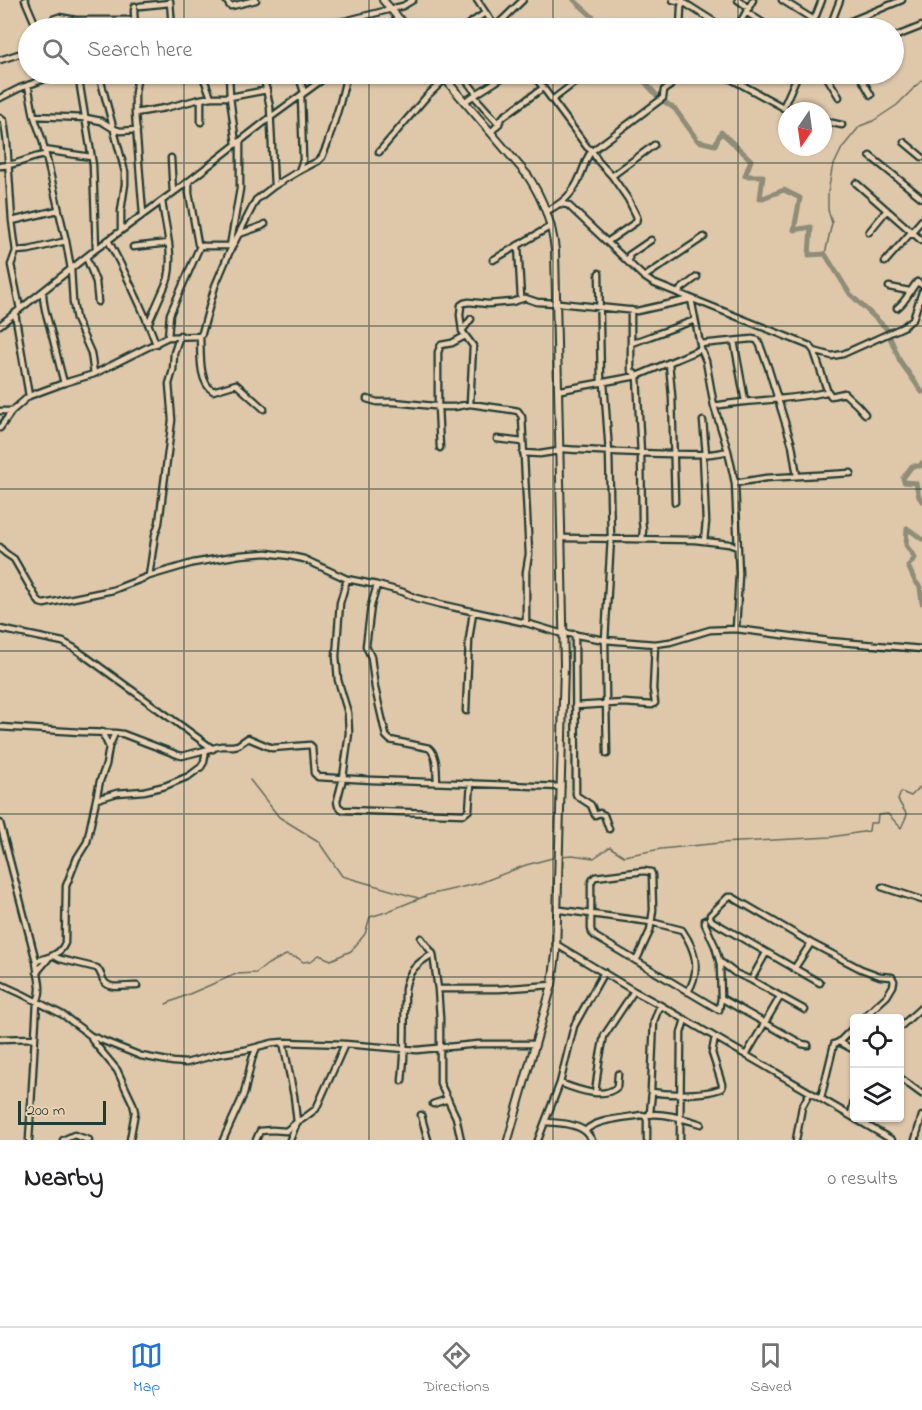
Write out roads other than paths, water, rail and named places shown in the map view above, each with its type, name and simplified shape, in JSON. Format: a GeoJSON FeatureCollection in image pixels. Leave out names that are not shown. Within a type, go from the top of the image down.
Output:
{"type":"FeatureCollection","features":[{"type":"Feature","properties":{"kind":"main road"},"geometry":{"type":"LineString","coordinates":[[381,0],[396,18]]}},
{"type":"Feature","properties":{"kind":"main road"},"geometry":{"type":"LineString","coordinates":[[389,10],[395,18]]}},
{"type":"Feature","properties":{"kind":"main road"},"geometry":{"type":"LineString","coordinates":[[451,84],[528,177],[541,198],[551,226],[555,250],[558,303],[561,450]]}},
{"type":"Feature","properties":{"kind":"main road"},"geometry":{"type":"LineString","coordinates":[[456,84],[473,97],[493,130],[528,172],[549,210],[557,243],[566,664],[561,910],[556,977],[509,1140]]}},
{"type":"Feature","properties":{"kind":"main road"},"geometry":{"type":"LineString","coordinates":[[509,1140],[552,985],[556,943],[564,665],[562,522]]}},
{"type":"Feature","properties":{"kind":"street"},"geometry":{"type":"LineString","coordinates":[[25,0],[33,18]]}},
{"type":"Feature","properties":{"kind":"street"},"geometry":{"type":"LineString","coordinates":[[226,0],[232,6],[256,0]]}},
{"type":"Feature","properties":{"kind":"street"},"geometry":{"type":"LineString","coordinates":[[398,0],[403,6]]}},
{"type":"Feature","properties":{"kind":"street"},"geometry":{"type":"LineString","coordinates":[[357,18],[403,6],[413,0]]}},
{"type":"Feature","properties":{"kind":"street"},"geometry":{"type":"LineString","coordinates":[[477,0],[488,18]]}},
{"type":"Feature","properties":{"kind":"street"},"geometry":{"type":"LineString","coordinates":[[673,0],[683,1],[709,18]]}},
{"type":"Feature","properties":{"kind":"street"},"geometry":{"type":"LineString","coordinates":[[738,0],[758,18]]}},
{"type":"Feature","properties":{"kind":"street"},"geometry":{"type":"LineString","coordinates":[[743,18],[753,0]]}},
{"type":"Feature","properties":{"kind":"street"},"geometry":{"type":"LineString","coordinates":[[782,0],[811,18]]}},
{"type":"Feature","properties":{"kind":"street"},"geometry":{"type":"LineString","coordinates":[[815,18],[822,0]]}},
{"type":"Feature","properties":{"kind":"street"},"geometry":{"type":"LineString","coordinates":[[833,18],[840,0]]}},
{"type":"Feature","properties":{"kind":"street"},"geometry":{"type":"LineString","coordinates":[[859,18],[902,0]]}},
{"type":"Feature","properties":{"kind":"street"},"geometry":{"type":"LineString","coordinates":[[504,18],[520,1]]}},
{"type":"Feature","properties":{"kind":"street"},"geometry":{"type":"LineString","coordinates":[[681,18],[683,1]]}},
{"type":"Feature","properties":{"kind":"street"},"geometry":{"type":"LineString","coordinates":[[134,18],[137,6],[170,2],[171,18]]}},
{"type":"Feature","properties":{"kind":"street"},"geometry":{"type":"LineString","coordinates":[[478,18],[485,13]]}},
{"type":"Feature","properties":{"kind":"street"},"geometry":{"type":"LineString","coordinates":[[904,33],[922,26]]}},
{"type":"Feature","properties":{"kind":"street"},"geometry":{"type":"LineString","coordinates":[[0,60],[18,54]]}},
{"type":"Feature","properties":{"kind":"street"},"geometry":{"type":"LineString","coordinates":[[80,84],[94,181],[96,249]]}},
{"type":"Feature","properties":{"kind":"street"},"geometry":{"type":"LineString","coordinates":[[102,84],[125,175],[121,230]]}},
{"type":"Feature","properties":{"kind":"street"},"geometry":{"type":"LineString","coordinates":[[136,84],[137,159],[143,214]]}},
{"type":"Feature","properties":{"kind":"street"},"geometry":{"type":"LineString","coordinates":[[206,84],[211,97]]}},
{"type":"Feature","properties":{"kind":"street"},"geometry":{"type":"LineString","coordinates":[[229,84],[238,143],[240,189],[229,253]]}},
{"type":"Feature","properties":{"kind":"street"},"geometry":{"type":"LineString","coordinates":[[266,84],[271,117],[274,186]]}},
{"type":"Feature","properties":{"kind":"street"},"geometry":{"type":"LineString","coordinates":[[299,171],[303,160],[303,93],[301,84]]}},
{"type":"Feature","properties":{"kind":"street"},"geometry":{"type":"LineString","coordinates":[[0,325],[96,249],[316,84]]}},
{"type":"Feature","properties":{"kind":"street"},"geometry":{"type":"LineString","coordinates":[[264,409],[236,384],[213,392],[209,389],[201,370],[200,336],[215,286],[256,200],[274,186],[322,157],[345,84]]}},
{"type":"Feature","properties":{"kind":"street"},"geometry":{"type":"LineString","coordinates":[[379,152],[437,84]]}},
{"type":"Feature","properties":{"kind":"street"},"geometry":{"type":"LineString","coordinates":[[466,84],[473,97],[499,124]]}},
{"type":"Feature","properties":{"kind":"street"},"geometry":{"type":"LineString","coordinates":[[473,97],[493,84]]}},
{"type":"Feature","properties":{"kind":"street"},"geometry":{"type":"LineString","coordinates":[[540,84],[587,147],[612,176],[628,199],[638,220],[607,242]]}},
{"type":"Feature","properties":{"kind":"street"},"geometry":{"type":"LineString","coordinates":[[552,100],[573,84]]}},
{"type":"Feature","properties":{"kind":"street"},"geometry":{"type":"LineString","coordinates":[[549,210],[561,204],[573,191],[592,151],[661,99],[664,90],[671,84]]}},
{"type":"Feature","properties":{"kind":"street"},"geometry":{"type":"LineString","coordinates":[[740,84],[778,105]]}},
{"type":"Feature","properties":{"kind":"street"},"geometry":{"type":"LineString","coordinates":[[786,102],[794,84]]}},
{"type":"Feature","properties":{"kind":"street"},"geometry":{"type":"LineString","coordinates":[[831,84],[839,97]]}},
{"type":"Feature","properties":{"kind":"street"},"geometry":{"type":"LineString","coordinates":[[865,84],[871,95]]}},
{"type":"Feature","properties":{"kind":"street"},"geometry":{"type":"LineString","coordinates":[[0,98],[28,85],[66,241],[76,319],[91,353],[94,374]]}},
{"type":"Feature","properties":{"kind":"street"},"geometry":{"type":"LineString","coordinates":[[493,130],[504,116],[543,88]]}},
{"type":"Feature","properties":{"kind":"street"},"geometry":{"type":"LineString","coordinates":[[135,113],[166,111],[201,99],[230,97],[267,90]]}},
{"type":"Feature","properties":{"kind":"street"},"geometry":{"type":"LineString","coordinates":[[201,99],[201,122]]}},
{"type":"Feature","properties":{"kind":"street"},"geometry":{"type":"LineString","coordinates":[[34,116],[86,118],[101,121],[114,129],[137,130]]}},
{"type":"Feature","properties":{"kind":"street"},"geometry":{"type":"LineString","coordinates":[[0,118],[4,121],[7,143],[16,251],[11,265],[20,309]]}},
{"type":"Feature","properties":{"kind":"street"},"geometry":{"type":"LineString","coordinates":[[832,123],[842,125]]}},
{"type":"Feature","properties":{"kind":"street"},"geometry":{"type":"LineString","coordinates":[[904,142],[922,157]]}},
{"type":"Feature","properties":{"kind":"street"},"geometry":{"type":"LineString","coordinates":[[612,176],[654,145]]}},
{"type":"Feature","properties":{"kind":"street"},"geometry":{"type":"LineString","coordinates":[[0,166],[8,166],[44,153],[91,157]]}},
{"type":"Feature","properties":{"kind":"street"},"geometry":{"type":"LineString","coordinates":[[870,156],[922,198]]}},
{"type":"Feature","properties":{"kind":"street"},"geometry":{"type":"LineString","coordinates":[[171,158],[173,193]]}},
{"type":"Feature","properties":{"kind":"street"},"geometry":{"type":"LineString","coordinates":[[189,181],[189,193],[200,246]]}},
{"type":"Feature","properties":{"kind":"street"},"geometry":{"type":"LineString","coordinates":[[856,183],[922,241]]}},
{"type":"Feature","properties":{"kind":"street"},"geometry":{"type":"LineString","coordinates":[[149,322],[169,275],[169,243],[162,201]]}},
{"type":"Feature","properties":{"kind":"street"},"geometry":{"type":"LineString","coordinates":[[561,204],[568,205],[653,283],[810,346],[831,396],[844,393],[865,414]]}},
{"type":"Feature","properties":{"kind":"street"},"geometry":{"type":"LineString","coordinates":[[12,221],[58,210]]}},
{"type":"Feature","properties":{"kind":"street"},"geometry":{"type":"LineString","coordinates":[[869,232],[887,210]]}},
{"type":"Feature","properties":{"kind":"street"},"geometry":{"type":"LineString","coordinates":[[885,262],[922,220]]}},
{"type":"Feature","properties":{"kind":"street"},"geometry":{"type":"LineString","coordinates":[[239,234],[265,224]]}},
{"type":"Feature","properties":{"kind":"street"},"geometry":{"type":"LineString","coordinates":[[493,260],[551,226]]}},
{"type":"Feature","properties":{"kind":"street"},"geometry":{"type":"LineString","coordinates":[[644,277],[704,237]]}},
{"type":"Feature","properties":{"kind":"street"},"geometry":{"type":"LineString","coordinates":[[108,240],[149,322],[156,344]]}},
{"type":"Feature","properties":{"kind":"street"},"geometry":{"type":"LineString","coordinates":[[629,263],[630,255],[651,240]]}},
{"type":"Feature","properties":{"kind":"street"},"geometry":{"type":"LineString","coordinates":[[16,251],[66,241]]}},
{"type":"Feature","properties":{"kind":"street"},"geometry":{"type":"LineString","coordinates":[[133,247],[169,243]]}},
{"type":"Feature","properties":{"kind":"street"},"geometry":{"type":"LineString","coordinates":[[518,245],[521,298]]}},
{"type":"Feature","properties":{"kind":"street"},"geometry":{"type":"LineString","coordinates":[[200,246],[230,246]]}},
{"type":"Feature","properties":{"kind":"street"},"geometry":{"type":"LineString","coordinates":[[168,337],[170,314],[200,246]]}},
{"type":"Feature","properties":{"kind":"street"},"geometry":{"type":"LineString","coordinates":[[86,257],[96,282],[98,302]]}},
{"type":"Feature","properties":{"kind":"street"},"geometry":{"type":"LineString","coordinates":[[599,273],[602,383],[609,452],[611,538],[605,640],[607,754]]}},
{"type":"Feature","properties":{"kind":"street"},"geometry":{"type":"LineString","coordinates":[[678,293],[697,277]]}},
{"type":"Feature","properties":{"kind":"street"},"geometry":{"type":"LineString","coordinates":[[897,308],[905,300],[909,291],[922,279]]}},
{"type":"Feature","properties":{"kind":"street"},"geometry":{"type":"LineString","coordinates":[[889,287],[909,291]]}},
{"type":"Feature","properties":{"kind":"street"},"geometry":{"type":"LineString","coordinates":[[43,291],[44,311],[64,383]]}},
{"type":"Feature","properties":{"kind":"street"},"geometry":{"type":"LineString","coordinates":[[814,351],[832,356],[843,354],[903,327],[913,319],[922,292]]}},
{"type":"Feature","properties":{"kind":"street"},"geometry":{"type":"LineString","coordinates":[[470,405],[473,346],[464,334],[460,310],[464,303],[512,302],[521,298],[537,302],[637,311],[691,299]]}},
{"type":"Feature","properties":{"kind":"street"},"geometry":{"type":"LineString","coordinates":[[691,299],[700,347],[706,361],[714,405],[735,483],[739,574],[736,629]]}},
{"type":"Feature","properties":{"kind":"street"},"geometry":{"type":"LineString","coordinates":[[631,310],[631,370],[637,376],[641,454],[642,538]]}},
{"type":"Feature","properties":{"kind":"street"},"geometry":{"type":"LineString","coordinates":[[15,313],[29,396]]}},
{"type":"Feature","properties":{"kind":"street"},"geometry":{"type":"LineString","coordinates":[[440,448],[438,352],[441,345],[452,342],[464,334],[471,319]]}},
{"type":"Feature","properties":{"kind":"street"},"geometry":{"type":"LineString","coordinates":[[632,343],[695,320]]}},
{"type":"Feature","properties":{"kind":"street"},"geometry":{"type":"LineString","coordinates":[[149,576],[159,523],[172,420],[169,384],[174,353],[180,335]]}},
{"type":"Feature","properties":{"kind":"street"},"geometry":{"type":"LineString","coordinates":[[0,428],[12,411],[29,396],[94,374],[168,337],[200,336]]}},
{"type":"Feature","properties":{"kind":"street"},"geometry":{"type":"LineString","coordinates":[[561,390],[637,376],[700,347],[734,341],[757,340],[792,445],[797,476]]}},
{"type":"Feature","properties":{"kind":"street"},"geometry":{"type":"LineString","coordinates":[[734,341],[746,401]]}},
{"type":"Feature","properties":{"kind":"street"},"geometry":{"type":"LineString","coordinates":[[669,363],[675,502]]}},
{"type":"Feature","properties":{"kind":"street"},"geometry":{"type":"LineString","coordinates":[[714,405],[778,400],[813,395],[827,390]]}},
{"type":"Feature","properties":{"kind":"street"},"geometry":{"type":"LineString","coordinates":[[367,399],[377,402],[454,407],[470,405],[518,411],[522,417],[529,554],[526,574],[526,623]]}},
{"type":"Feature","properties":{"kind":"street"},"geometry":{"type":"LineString","coordinates":[[0,411],[12,411]]}},
{"type":"Feature","properties":{"kind":"street"},"geometry":{"type":"LineString","coordinates":[[703,421],[706,522],[704,541]]}},
{"type":"Feature","properties":{"kind":"street"},"geometry":{"type":"LineString","coordinates":[[497,439],[523,442]]}},
{"type":"Feature","properties":{"kind":"street"},"geometry":{"type":"LineString","coordinates":[[523,453],[540,454],[561,450],[641,454],[718,454],[728,451]]}},
{"type":"Feature","properties":{"kind":"street"},"geometry":{"type":"LineString","coordinates":[[735,483],[766,478],[851,472]]}},
{"type":"Feature","properties":{"kind":"street"},"geometry":{"type":"LineString","coordinates":[[564,538],[704,541],[737,547]]}},
{"type":"Feature","properties":{"kind":"street"},"geometry":{"type":"LineString","coordinates":[[729,544],[737,540]]}},
{"type":"Feature","properties":{"kind":"street"},"geometry":{"type":"LineString","coordinates":[[0,547],[3,552],[14,559],[40,603],[44,604],[113,590],[149,576],[194,564],[240,555],[267,553],[304,559],[347,579],[403,592],[416,598],[564,633],[605,640],[655,644],[710,630],[736,629],[829,641],[922,649]]}},
{"type":"Feature","properties":{"kind":"street"},"geometry":{"type":"LineString","coordinates":[[347,579],[340,603],[336,656],[338,680],[348,713],[349,740],[337,801],[338,806],[343,810],[464,814],[469,810],[471,783]]}},
{"type":"Feature","properties":{"kind":"street"},"geometry":{"type":"LineString","coordinates":[[377,585],[371,606],[366,646],[371,657],[375,688],[386,736],[390,740],[432,750],[435,757],[437,782]]}},
{"type":"Feature","properties":{"kind":"street"},"geometry":{"type":"LineString","coordinates":[[466,711],[469,640],[473,612]]}},
{"type":"Feature","properties":{"kind":"street"},"geometry":{"type":"LineString","coordinates":[[0,629],[63,642],[74,648],[213,748]]}},
{"type":"Feature","properties":{"kind":"street"},"geometry":{"type":"LineString","coordinates":[[575,634],[576,794],[591,805],[596,815],[600,813],[604,815],[609,829]]}},
{"type":"Feature","properties":{"kind":"street"},"geometry":{"type":"LineString","coordinates":[[575,706],[624,703],[652,705],[655,703],[653,689],[655,644]]}},
{"type":"Feature","properties":{"kind":"street"},"geometry":{"type":"LineString","coordinates":[[0,727],[123,734],[178,755],[187,755],[221,746],[238,745],[248,738],[277,748],[310,745],[316,775],[561,787]]}},
{"type":"Feature","properties":{"kind":"street"},"geometry":{"type":"LineString","coordinates":[[102,732],[109,747]]}},
{"type":"Feature","properties":{"kind":"street"},"geometry":{"type":"LineString","coordinates":[[37,972],[63,948],[65,943],[66,886],[77,858],[87,842],[100,781],[115,733]]}},
{"type":"Feature","properties":{"kind":"street"},"geometry":{"type":"LineString","coordinates":[[97,799],[117,793],[144,791],[181,780],[201,767],[206,750]]}},
{"type":"Feature","properties":{"kind":"street"},"geometry":{"type":"LineString","coordinates":[[0,823],[41,983],[34,1038],[28,1140]]}},
{"type":"Feature","properties":{"kind":"street"},"geometry":{"type":"LineString","coordinates":[[636,961],[648,936],[651,922],[653,878],[651,872],[617,874],[593,879],[591,883],[593,935],[636,961],[718,1010],[721,998],[720,964],[705,920]]}},
{"type":"Feature","properties":{"kind":"street"},"geometry":{"type":"LineString","coordinates":[[882,887],[922,900]]}},
{"type":"Feature","properties":{"kind":"street"},"geometry":{"type":"LineString","coordinates":[[820,983],[712,921],[710,915],[728,897],[732,897],[861,969],[880,976],[892,976],[894,981],[892,990],[867,1014]]}},
{"type":"Feature","properties":{"kind":"street"},"geometry":{"type":"LineString","coordinates":[[561,910],[679,928],[684,932],[697,969],[688,992]]}},
{"type":"Feature","properties":{"kind":"street"},"geometry":{"type":"LineString","coordinates":[[421,938],[433,954],[438,989],[440,1083],[456,1117],[461,1140]]}},
{"type":"Feature","properties":{"kind":"street"},"geometry":{"type":"LineString","coordinates":[[794,969],[811,943]]}},
{"type":"Feature","properties":{"kind":"street"},"geometry":{"type":"LineString","coordinates":[[559,946],[850,1115]]}},
{"type":"Feature","properties":{"kind":"street"},"geometry":{"type":"LineString","coordinates":[[751,980],[766,953]]}},
{"type":"Feature","properties":{"kind":"street"},"geometry":{"type":"LineString","coordinates":[[402,1082],[406,982],[418,963],[433,954]]}},
{"type":"Feature","properties":{"kind":"street"},"geometry":{"type":"LineString","coordinates":[[36,962],[52,956],[97,968],[106,984],[137,986]]}},
{"type":"Feature","properties":{"kind":"street"},"geometry":{"type":"LineString","coordinates":[[720,964],[723,963],[735,973],[805,1010]]}},
{"type":"Feature","properties":{"kind":"street"},"geometry":{"type":"LineString","coordinates":[[538,1140],[565,1070],[574,1026],[604,972]]}},
{"type":"Feature","properties":{"kind":"street"},"geometry":{"type":"LineString","coordinates":[[0,984],[63,1015],[91,1036],[141,1056],[173,1062],[186,1063],[283,1042],[417,1050],[478,1044],[536,1044]]}},
{"type":"Feature","properties":{"kind":"street"},"geometry":{"type":"LineString","coordinates":[[438,989],[499,989],[552,985]]}},
{"type":"Feature","properties":{"kind":"street"},"geometry":{"type":"LineString","coordinates":[[595,1093],[604,1036],[634,991]]}},
{"type":"Feature","properties":{"kind":"street"},"geometry":{"type":"LineString","coordinates":[[746,1055],[780,997]]}},
{"type":"Feature","properties":{"kind":"street"},"geometry":{"type":"LineString","coordinates":[[721,998],[802,1044],[808,1045]]}},
{"type":"Feature","properties":{"kind":"street"},"geometry":{"type":"LineString","coordinates":[[647,1140],[647,1120],[652,1092],[654,1021],[660,1005]]}},
{"type":"Feature","properties":{"kind":"street"},"geometry":{"type":"LineString","coordinates":[[904,1024],[922,1009]]}},
{"type":"Feature","properties":{"kind":"street"},"geometry":{"type":"LineString","coordinates":[[680,1140],[681,1033],[685,1019]]}},
{"type":"Feature","properties":{"kind":"street"},"geometry":{"type":"LineString","coordinates":[[820,1098],[834,1044],[850,1032]]}},
{"type":"Feature","properties":{"kind":"street"},"geometry":{"type":"LineString","coordinates":[[91,1036],[117,1070],[134,1104],[135,1112],[130,1140]]}},
{"type":"Feature","properties":{"kind":"street"},"geometry":{"type":"LineString","coordinates":[[652,1092],[713,1092],[722,1088],[712,1053],[715,1037]]}},
{"type":"Feature","properties":{"kind":"street"},"geometry":{"type":"LineString","coordinates":[[0,1039],[34,1038]]}},
{"type":"Feature","properties":{"kind":"street"},"geometry":{"type":"LineString","coordinates":[[283,1042],[297,1122],[290,1140]]}},
{"type":"Feature","properties":{"kind":"street"},"geometry":{"type":"LineString","coordinates":[[839,1042],[850,1048]]}},
{"type":"Feature","properties":{"kind":"street"},"geometry":{"type":"LineString","coordinates":[[256,1140],[260,1131],[286,1131],[316,1109],[345,1044]]}},
{"type":"Feature","properties":{"kind":"street"},"geometry":{"type":"LineString","coordinates":[[223,1140],[244,1094],[257,1047]]}},
{"type":"Feature","properties":{"kind":"street"},"geometry":{"type":"LineString","coordinates":[[560,1083],[595,1093],[616,1090],[618,1074]]}},
{"type":"Feature","properties":{"kind":"street"},"geometry":{"type":"LineString","coordinates":[[904,1081],[922,1094]]}},
{"type":"Feature","properties":{"kind":"street"},"geometry":{"type":"LineString","coordinates":[[917,1090],[922,1083]]}},
{"type":"Feature","properties":{"kind":"street"},"geometry":{"type":"LineString","coordinates":[[796,1140],[802,1107],[810,1092]]}},
{"type":"Feature","properties":{"kind":"street"},"geometry":{"type":"LineString","coordinates":[[433,1104],[448,1099]]}},
{"type":"Feature","properties":{"kind":"street"},"geometry":{"type":"LineString","coordinates":[[421,1114],[428,1140]]}},
{"type":"Feature","properties":{"kind":"street"},"geometry":{"type":"LineString","coordinates":[[585,1131],[597,1123],[642,1115],[681,1118],[701,1124]]}},
{"type":"Feature","properties":{"kind":"street"},"geometry":{"type":"LineString","coordinates":[[915,1140],[922,1116]]}},
{"type":"Feature","properties":{"kind":"street"},"geometry":{"type":"LineString","coordinates":[[544,1122],[567,1124],[585,1131],[592,1140]]}},
{"type":"Feature","properties":{"kind":"street"},"geometry":{"type":"LineString","coordinates":[[861,1122],[892,1140]]}},
{"type":"Feature","properties":{"kind":"street"},"geometry":{"type":"LineString","coordinates":[[879,1140],[881,1134]]}},
{"type":"Feature","properties":{"kind":"street"},"geometry":{"type":"LineString","coordinates":[[63,1140],[74,1135],[89,1140]]}},
{"type":"Feature","properties":{"kind":"waterway"},"geometry":{"type":"LineString","coordinates":[[574,0],[594,18]]}},
{"type":"Feature","properties":{"kind":"waterway"},"geometry":{"type":"LineString","coordinates":[[825,254],[832,223],[828,210],[828,193],[832,169],[842,148],[860,126],[873,121],[897,105],[922,80]]}},
{"type":"Feature","properties":{"kind":"waterway"},"geometry":{"type":"LineString","coordinates":[[647,84],[659,98],[675,109],[698,141],[715,145],[721,132],[751,160],[745,176],[763,176],[760,199],[784,190],[800,198],[794,230],[811,227],[809,255],[825,254],[850,294],[886,328],[900,361],[922,392]]}},
{"type":"Feature","properties":{"kind":"waterway"},"geometry":{"type":"LineString","coordinates":[[922,463],[920,466],[912,466],[903,478],[904,482],[916,483],[922,501]]}},
{"type":"Feature","properties":{"kind":"waterway"},"geometry":{"type":"LineString","coordinates":[[922,539],[907,528],[906,545],[915,558],[908,566],[920,587],[922,603]]}},
{"type":"Feature","properties":{"kind":"waterway"},"geometry":{"type":"LineString","coordinates":[[250,780],[279,817],[318,841],[342,876],[418,898]]}},
{"type":"Feature","properties":{"kind":"waterway"},"geometry":{"type":"LineString","coordinates":[[561,856],[594,858],[610,847],[624,856],[661,849],[720,843],[831,837],[869,831],[870,823],[877,823],[878,815],[888,814],[901,828],[907,815],[898,800],[901,792],[911,796],[922,785]]}},
{"type":"Feature","properties":{"kind":"waterway"},"geometry":{"type":"LineString","coordinates":[[166,1004],[236,974],[256,973],[286,955],[303,962],[311,961],[319,955],[331,960],[351,951],[365,934],[370,917],[428,895],[480,883],[526,865],[556,857]]}}]}
